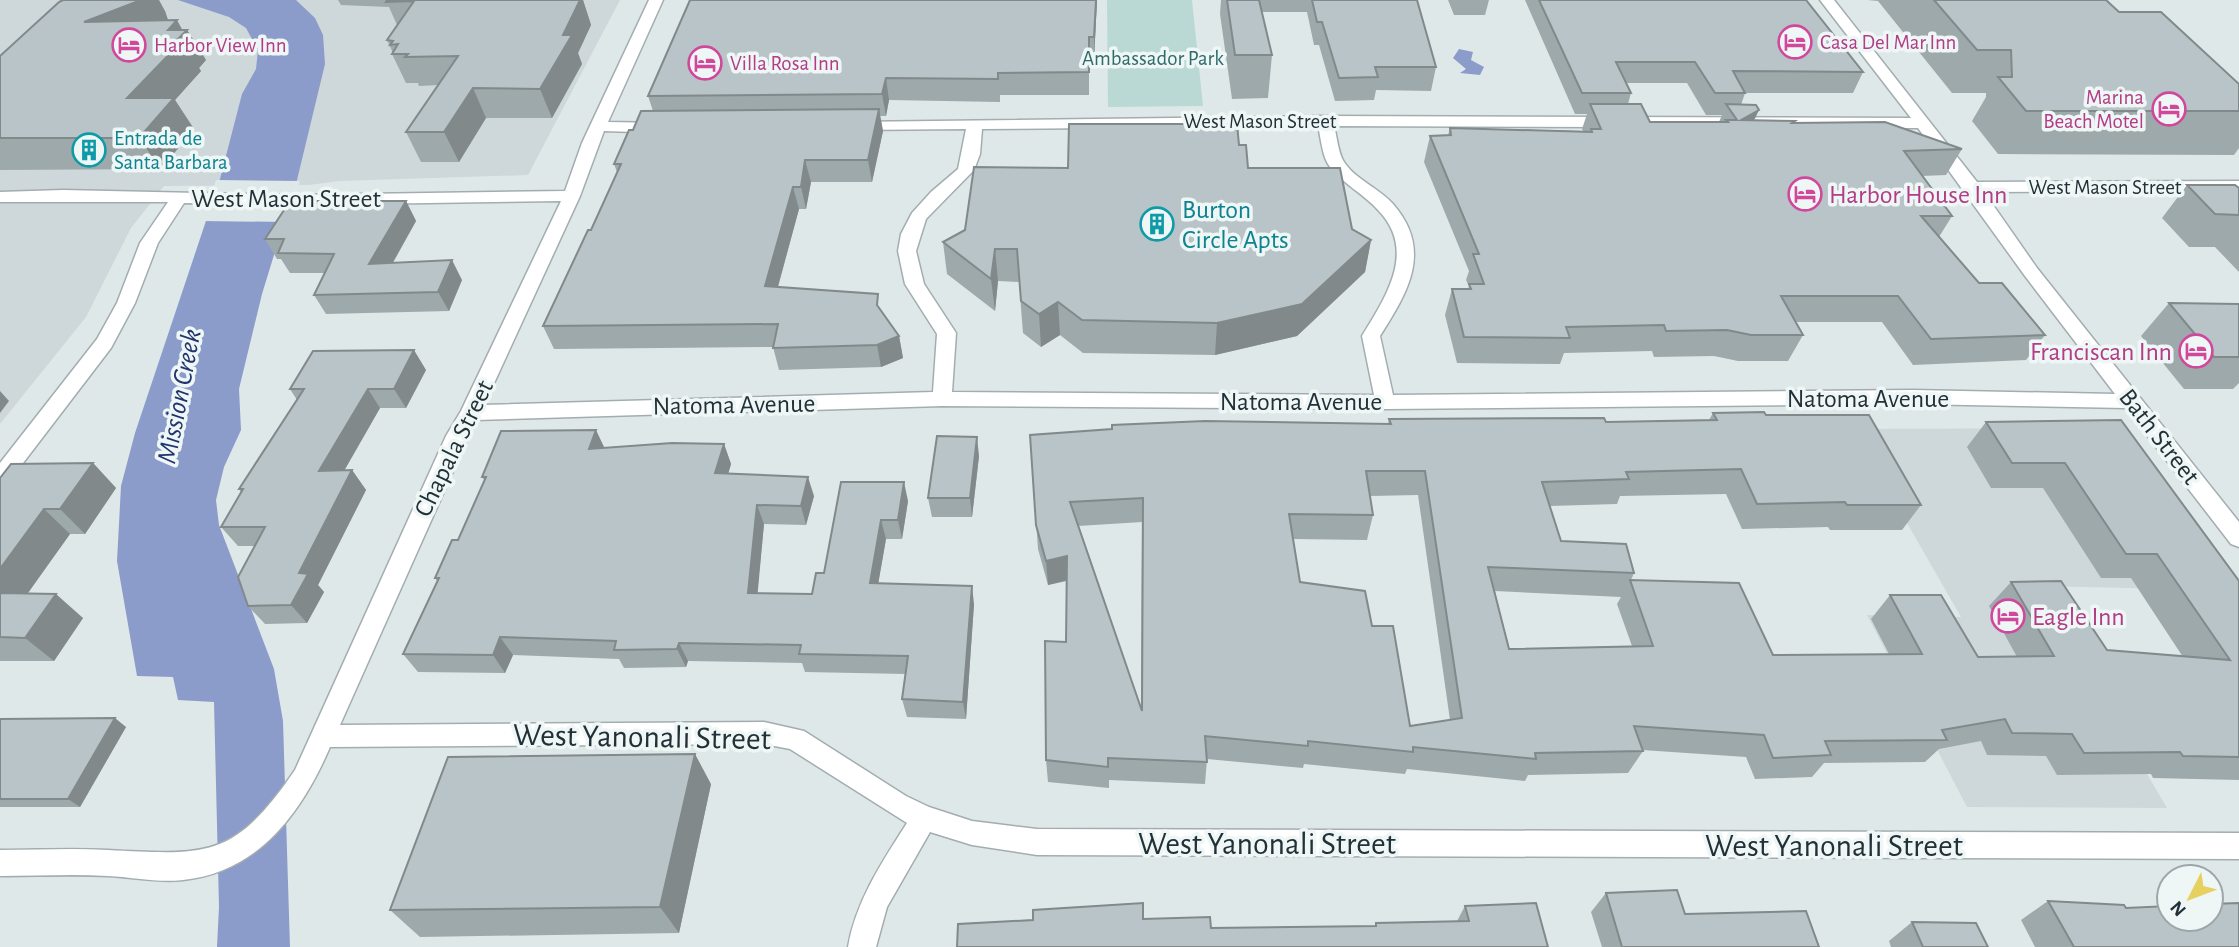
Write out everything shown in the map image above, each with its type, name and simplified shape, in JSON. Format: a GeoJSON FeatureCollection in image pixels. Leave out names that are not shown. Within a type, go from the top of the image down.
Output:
{"type":"FeatureCollection","features":[{"type":"Feature","properties":{"kind":"street","name":"Chapala Street"},"geometry":{"type":"LineString","coordinates":[[0,863],[106,863],[181,867],[209,862],[240,848],[261,832],[282,810],[304,778],[456,436],[470,413],[572,196],[598,127],[656,0]]}},
{"type":"Feature","properties":{"kind":"street","name":"Bath Street"},"geometry":{"type":"LineString","coordinates":[[1827,0],[1972,187],[2031,272],[2239,538]]}},
{"type":"Feature","properties":{"kind":"street"},"geometry":{"type":"LineString","coordinates":[[1325,121],[1336,164],[1387,208],[1400,230],[1406,253],[1401,289],[1371,336],[1384,402]]}},
{"type":"Feature","properties":{"kind":"street","name":"West Mason Street"},"geometry":{"type":"LineString","coordinates":[[837,125],[1325,121],[1921,123]]}},
{"type":"Feature","properties":{"kind":"street"},"geometry":{"type":"LineString","coordinates":[[942,399],[947,332],[919,298],[914,287],[907,264],[908,241],[918,219],[932,199],[965,172],[970,160],[975,122]]}},
{"type":"Feature","properties":{"kind":"street"},"geometry":{"type":"LineString","coordinates":[[598,127],[686,128]]}},
{"type":"Feature","properties":{"kind":"street","name":"West Mason Street"},"geometry":{"type":"LineString","coordinates":[[1972,187],[2239,186]]}},
{"type":"Feature","properties":{"kind":"street","name":"West Mason Street"},"geometry":{"type":"LineString","coordinates":[[0,197],[64,195],[296,200],[572,196]]}},
{"type":"Feature","properties":{"kind":"street"},"geometry":{"type":"LineString","coordinates":[[0,478],[104,343],[126,303],[149,243],[179,198]]}},
{"type":"Feature","properties":{"kind":"street","name":"Natoma Avenue"},"geometry":{"type":"LineString","coordinates":[[470,413],[942,399],[1384,402],[1899,397],[2133,401]]}},
{"type":"Feature","properties":{"kind":"street","name":"West Yanonali Street"},"geometry":{"type":"LineString","coordinates":[[321,736],[764,733],[794,739],[897,805],[924,818],[972,833],[1037,842],[2239,846]]}},
{"type":"Feature","properties":{"kind":"street"},"geometry":{"type":"LineString","coordinates":[[862,947],[863,933],[874,906],[924,818]]}},
{"type":"Feature","properties":{"kind":"shaded area"},"geometry":{"type":"Polygon","coordinates":[[[0,0],[620,0],[528,175],[339,181],[309,185],[164,186],[131,228],[86,317],[0,424],[0,0]]]}},
{"type":"Feature","properties":{"kind":"shaded area","name":"Eagle Inn"},"geometry":{"type":"Polygon","coordinates":[[[2102,428],[2219,590],[2037,586],[2167,808],[1967,807],[1867,615],[1961,617],[1853,429],[2102,428]]]}},
{"type":"Feature","properties":{"kind":"green space","name":"Ambassador Park"},"geometry":{"type":"Polygon","coordinates":[[[1107,0],[1192,0],[1203,106],[1108,107],[1107,0]]]}},
{"type":"Feature","properties":{"kind":"water","name":"Mission Creek"},"geometry":{"type":"Polygon","coordinates":[[[178,0],[296,0],[315,18],[323,35],[325,64],[297,180],[262,294],[239,389],[241,430],[224,467],[216,500],[219,525],[274,669],[283,721],[290,947],[217,947],[219,907],[214,702],[178,700],[173,677],[137,676],[117,561],[121,486],[135,433],[220,179],[242,94],[256,69],[258,50],[246,28],[229,17],[178,0]]]}},
{"type":"Feature","properties":{"kind":"water"},"geometry":{"type":"Polygon","coordinates":[[[1459,49],[1473,52],[1471,60],[1484,67],[1480,75],[1460,73],[1466,69],[1453,58],[1459,49]]]}},
{"type":"Feature","properties":{"kind":"pier"},"geometry":{"type":"Polygon","coordinates":[[[216,180],[300,181],[288,222],[202,221],[216,180]]]}},
{"type":"Feature","properties":{"kind":"building"},"geometry":{"type":"Polygon","coordinates":[[[63,0],[141,0],[84,22],[177,20],[168,30],[187,30],[176,41],[182,41],[127,98],[174,98],[139,138],[0,138],[0,56],[63,0]]]}},
{"type":"Feature","properties":{"kind":"building"},"geometry":{"type":"Polygon","coordinates":[[[387,0],[580,0],[563,35],[572,35],[540,89],[473,88],[444,132],[406,132],[458,56],[405,57],[408,54],[392,54],[398,44],[390,45],[393,41],[387,40],[414,1],[386,2],[387,0]]]}},
{"type":"Feature","properties":{"kind":"building"},"geometry":{"type":"Polygon","coordinates":[[[690,0],[1096,0],[1094,37],[1089,37],[1089,72],[998,73],[998,79],[886,78],[882,94],[648,96],[690,0]]]}},
{"type":"Feature","properties":{"kind":"building"},"geometry":{"type":"Polygon","coordinates":[[[1227,0],[1259,0],[1272,55],[1235,55],[1227,0]]]}},
{"type":"Feature","properties":{"kind":"building"},"geometry":{"type":"Polygon","coordinates":[[[1312,0],[1417,0],[1436,67],[1375,67],[1378,77],[1339,78],[1322,22],[1317,22],[1312,0]]]}},
{"type":"Feature","properties":{"kind":"building"},"geometry":{"type":"Polygon","coordinates":[[[1539,0],[1806,0],[1863,72],[1733,71],[1745,93],[1715,93],[1695,62],[1616,62],[1631,93],[1582,93],[1539,0]]]}},
{"type":"Feature","properties":{"kind":"building"},"geometry":{"type":"Polygon","coordinates":[[[1934,0],[2106,0],[2119,12],[2161,12],[2239,84],[2239,111],[2026,111],[1998,77],[2012,77],[2011,50],[1977,50],[1934,0]]]}},
{"type":"Feature","properties":{"kind":"building"},"geometry":{"type":"Polygon","coordinates":[[[1590,104],[1641,104],[1650,122],[1728,122],[1726,120],[1737,120],[1726,104],[1756,105],[1759,110],[1741,120],[1795,121],[1792,123],[1885,122],[1962,149],[1904,151],[1952,216],[1921,216],[1979,283],[2002,283],[2045,335],[1931,339],[1898,296],[1781,296],[1803,335],[1751,335],[1727,330],[1666,331],[1664,325],[1566,327],[1570,338],[1464,337],[1452,289],[1471,289],[1469,284],[1484,284],[1473,254],[1479,254],[1430,136],[1451,135],[1450,128],[1592,132],[1591,129],[1601,129],[1590,104]]]}},
{"type":"Feature","properties":{"kind":"building"},"geometry":{"type":"Polygon","coordinates":[[[879,109],[868,160],[805,160],[801,187],[793,187],[765,286],[878,294],[877,305],[899,336],[877,345],[773,348],[778,324],[543,326],[588,230],[591,230],[621,164],[614,164],[641,111],[879,109]]]}},
{"type":"Feature","properties":{"kind":"building"},"geometry":{"type":"Polygon","coordinates":[[[1069,124],[1237,124],[1239,145],[1246,145],[1248,168],[1340,168],[1352,229],[1371,240],[1302,304],[1217,323],[1082,320],[1058,302],[1039,314],[1021,301],[1017,249],[995,249],[991,279],[943,242],[965,230],[974,167],[1068,168],[1069,124]]]}},
{"type":"Feature","properties":{"kind":"building"},"geometry":{"type":"Polygon","coordinates":[[[2187,185],[2235,185],[2239,188],[2239,215],[2215,214],[2187,185]]]}},
{"type":"Feature","properties":{"kind":"building"},"geometry":{"type":"Polygon","coordinates":[[[290,201],[406,201],[369,264],[452,260],[438,292],[314,295],[334,254],[278,253],[284,239],[265,239],[290,201]]]}},
{"type":"Feature","properties":{"kind":"building"},"geometry":{"type":"Polygon","coordinates":[[[2169,303],[2239,304],[2239,357],[2214,357],[2169,303]]]}},
{"type":"Feature","properties":{"kind":"building"},"geometry":{"type":"Polygon","coordinates":[[[414,350],[394,389],[368,389],[319,471],[352,470],[299,573],[308,574],[291,605],[248,606],[238,577],[265,527],[221,527],[243,489],[239,489],[304,389],[290,389],[313,351],[414,350]]]}},
{"type":"Feature","properties":{"kind":"building"},"geometry":{"type":"Polygon","coordinates":[[[1713,413],[1869,415],[1921,505],[1847,505],[1845,502],[1757,504],[1741,469],[1626,472],[1629,479],[1542,482],[1561,541],[1626,544],[1634,573],[1488,567],[1509,649],[1653,646],[1630,580],[1739,583],[1773,655],[1922,654],[1890,595],[1941,595],[1978,657],[2054,656],[2011,582],[2061,581],[2107,650],[2230,660],[2157,554],[2126,554],[2065,463],[2012,463],[1986,422],[2121,420],[2239,581],[2239,757],[2183,756],[2180,752],[2084,753],[2072,734],[2012,733],[2005,719],[1942,730],[1947,740],[1825,741],[1831,755],[1773,758],[1764,735],[1634,726],[1643,751],[1535,753],[1536,759],[1413,747],[1413,752],[1308,741],[1308,746],[1205,736],[1207,762],[1108,758],[1108,767],[1046,760],[1045,641],[1066,642],[1067,556],[1046,561],[1036,525],[1030,435],[1112,429],[1112,425],[1205,421],[1391,424],[1389,419],[1604,418],[1606,422],[1717,420],[1713,413]],[[1366,471],[1373,515],[1289,514],[1300,582],[1365,591],[1372,626],[1393,626],[1410,726],[1462,718],[1425,471],[1366,471]],[[1143,498],[1070,502],[1142,711],[1143,498]]]}},
{"type":"Feature","properties":{"kind":"building"},"geometry":{"type":"Polygon","coordinates":[[[596,430],[589,449],[672,443],[724,444],[715,473],[808,477],[801,506],[757,505],[748,593],[812,594],[816,573],[824,573],[841,482],[904,482],[898,520],[881,520],[870,583],[972,586],[963,702],[902,699],[908,656],[799,654],[801,645],[679,643],[677,649],[614,650],[616,641],[500,637],[493,655],[403,654],[439,578],[435,578],[452,540],[458,540],[486,477],[482,477],[501,431],[596,430]]]}},
{"type":"Feature","properties":{"kind":"building"},"geometry":{"type":"Polygon","coordinates":[[[937,436],[977,437],[970,498],[928,498],[937,436]]]}},
{"type":"Feature","properties":{"kind":"building"},"geometry":{"type":"Polygon","coordinates":[[[93,463],[60,509],[44,509],[0,569],[0,478],[11,464],[93,463]]]}},
{"type":"Feature","properties":{"kind":"building"},"geometry":{"type":"Polygon","coordinates":[[[0,593],[56,594],[25,638],[0,637],[0,593]]]}},
{"type":"Feature","properties":{"kind":"building"},"geometry":{"type":"Polygon","coordinates":[[[115,718],[68,799],[0,799],[0,719],[115,718]]]}},
{"type":"Feature","properties":{"kind":"building"},"geometry":{"type":"Polygon","coordinates":[[[695,754],[660,907],[390,910],[448,757],[695,754]]]}},
{"type":"Feature","properties":{"kind":"building"},"geometry":{"type":"Polygon","coordinates":[[[1677,890],[1685,914],[1806,911],[1819,947],[1622,947],[1606,893],[1677,890]]]}},
{"type":"Feature","properties":{"kind":"building"},"geometry":{"type":"Polygon","coordinates":[[[2048,901],[2124,905],[2126,908],[2155,907],[2155,933],[2225,933],[2225,904],[2239,903],[2239,947],[2074,947],[2048,901]]]}},
{"type":"Feature","properties":{"kind":"building"},"geometry":{"type":"Polygon","coordinates":[[[1143,903],[1143,919],[1210,917],[1211,928],[1376,926],[1376,923],[1469,921],[1465,906],[1536,903],[1548,947],[957,947],[958,924],[1033,920],[1033,910],[1143,903]]]}},
{"type":"Feature","properties":{"kind":"building"},"geometry":{"type":"Polygon","coordinates":[[[1912,922],[1976,923],[1988,947],[1923,947],[1912,922]]]}},
{"type":"Feature","properties":{"kind":"place","name":"Casa Del Mar Inn"},"geometry":{"type":"Point","coordinates":[1795,42]}},
{"type":"Feature","properties":{"kind":"place","name":"Harbor View Inn"},"geometry":{"type":"Point","coordinates":[129,45]}},
{"type":"Feature","properties":{"kind":"place","name":"Villa Rosa Inn"},"geometry":{"type":"Point","coordinates":[705,63]}},
{"type":"Feature","properties":{"kind":"place","name":"Marina Beach Motel"},"geometry":{"type":"Point","coordinates":[2169,109]}},
{"type":"Feature","properties":{"kind":"place","name":"Entrada de Santa Barbara"},"geometry":{"type":"Point","coordinates":[89,150]}},
{"type":"Feature","properties":{"kind":"place","name":"Harbor House Inn"},"geometry":{"type":"Point","coordinates":[1805,194]}},
{"type":"Feature","properties":{"kind":"place","name":"Burton Circle Apts"},"geometry":{"type":"Point","coordinates":[1157,224]}},
{"type":"Feature","properties":{"kind":"place","name":"Franciscan Inn"},"geometry":{"type":"Point","coordinates":[2196,351]}},
{"type":"Feature","properties":{"kind":"place","name":"Eagle Inn"},"geometry":{"type":"Point","coordinates":[2008,616]}}]}
